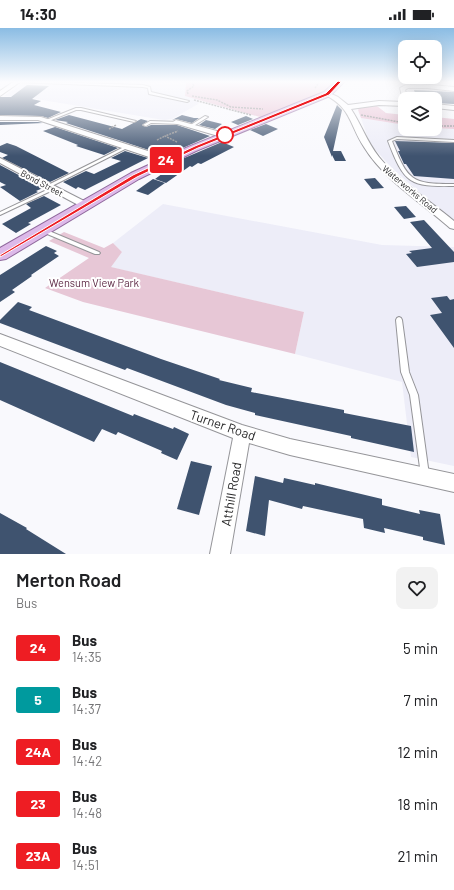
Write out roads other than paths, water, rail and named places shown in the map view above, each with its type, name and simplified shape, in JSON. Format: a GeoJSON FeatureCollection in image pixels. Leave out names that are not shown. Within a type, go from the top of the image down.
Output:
{"type":"FeatureCollection","features":[{"type":"Feature","properties":{"kind":"main road"},"geometry":{"type":"LineString","coordinates":[[0,255],[135,176],[167,160],[297,107]]}},
{"type":"Feature","properties":{"kind":"street","name":"Waterworks Road"},"geometry":{"type":"LineString","coordinates":[[348,107],[353,114],[368,148],[380,164],[454,226]]}},
{"type":"Feature","properties":{"kind":"street"},"geometry":{"type":"LineString","coordinates":[[442,107],[454,108]]}},
{"type":"Feature","properties":{"kind":"street"},"geometry":{"type":"LineString","coordinates":[[0,118],[35,117],[48,120],[167,160]]}},
{"type":"Feature","properties":{"kind":"street"},"geometry":{"type":"LineString","coordinates":[[178,125],[191,126],[225,136]]}},
{"type":"Feature","properties":{"kind":"street","name":"Bond Street"},"geometry":{"type":"LineString","coordinates":[[0,160],[84,205]]}},
{"type":"Feature","properties":{"kind":"street","name":"Turner Road"},"geometry":{"type":"LineString","coordinates":[[0,340],[242,433],[290,447],[454,483]]}},
{"type":"Feature","properties":{"kind":"street","name":"Atthill Road"},"geometry":{"type":"LineString","coordinates":[[220,554],[242,433]]}},
{"type":"Feature","properties":{"kind":"lane"},"geometry":{"type":"LineString","coordinates":[[48,120],[76,109],[82,109],[134,121]]}},
{"type":"Feature","properties":{"kind":"lane"},"geometry":{"type":"LineString","coordinates":[[191,126],[206,117]]}},
{"type":"Feature","properties":{"kind":"lane"},"geometry":{"type":"LineString","coordinates":[[145,125],[150,122],[178,125]]}},
{"type":"Feature","properties":{"kind":"lane"},"geometry":{"type":"LineString","coordinates":[[454,141],[397,138],[390,141],[400,165],[410,178],[425,183],[454,185]]}},
{"type":"Feature","properties":{"kind":"lane"},"geometry":{"type":"LineString","coordinates":[[0,214],[127,147]]}},
{"type":"Feature","properties":{"kind":"lane"},"geometry":{"type":"LineString","coordinates":[[42,230],[96,253]]}},
{"type":"Feature","properties":{"kind":"lane"},"geometry":{"type":"LineString","coordinates":[[399,320],[405,372],[414,395],[425,477]]}},
{"type":"Feature","properties":{"kind":"park label","name":"Wensum View Park"},"geometry":{"type":"Point","coordinates":[94,282]}}]}
